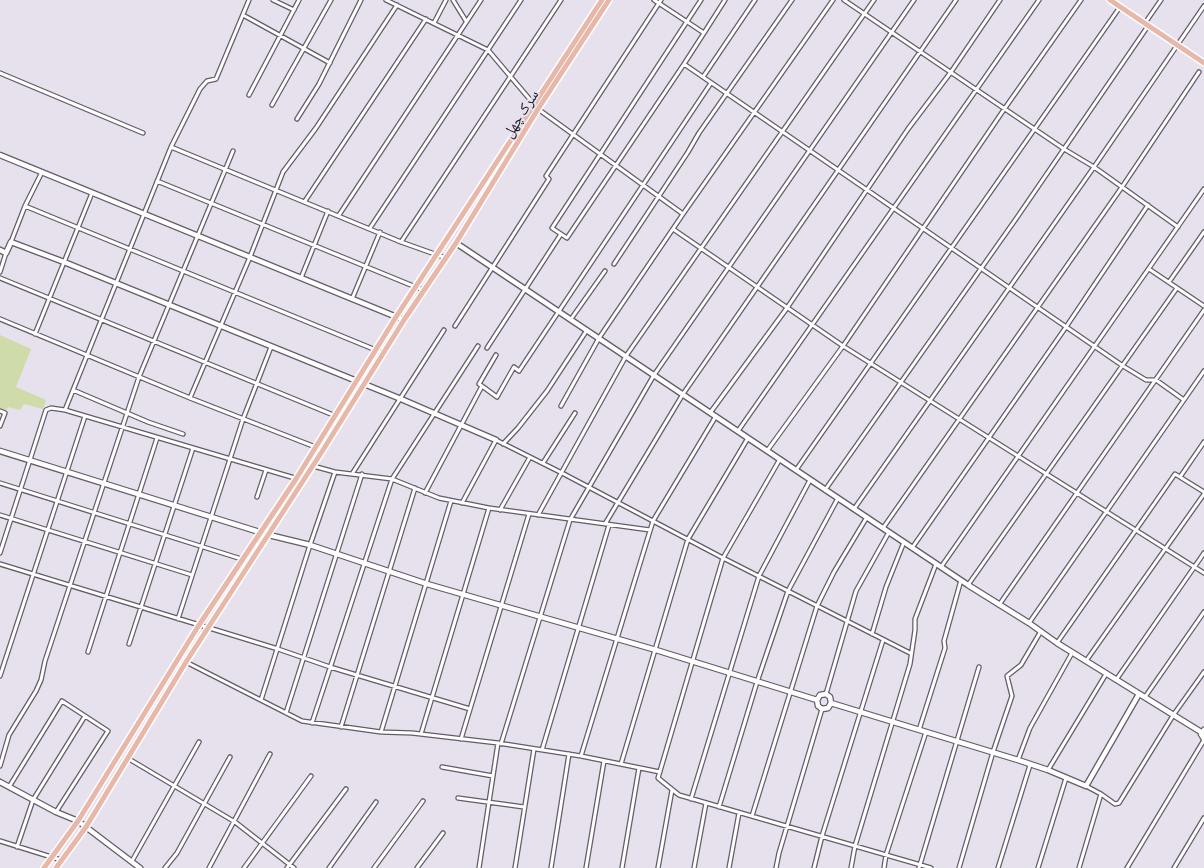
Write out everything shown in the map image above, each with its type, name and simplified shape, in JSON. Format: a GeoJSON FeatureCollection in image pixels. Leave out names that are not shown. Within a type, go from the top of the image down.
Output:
{"type":"FeatureCollection","features":[{"type":"Feature","properties":{"kind":"main road"},"geometry":{"type":"LineString","coordinates":[[44,868],[78,821],[199,625],[296,479],[415,287],[536,108],[602,0]]}},
{"type":"Feature","properties":{"kind":"main road","name":"سرک چهل"},"geometry":{"type":"LineString","coordinates":[[56,868],[86,827],[186,662],[343,419],[404,320],[446,258],[536,108],[609,0]]}},
{"type":"Feature","properties":{"kind":"main road"},"geometry":{"type":"LineString","coordinates":[[1115,2],[1204,62]]}},
{"type":"Feature","properties":{"kind":"street"},"geometry":{"type":"LineString","coordinates":[[65,410],[171,147],[200,89],[207,81],[216,79],[249,0]]}},
{"type":"Feature","properties":{"kind":"street"},"geometry":{"type":"LineString","coordinates":[[273,0],[294,10]]}},
{"type":"Feature","properties":{"kind":"street"},"geometry":{"type":"LineString","coordinates":[[249,95],[299,0]]}},
{"type":"Feature","properties":{"kind":"street"},"geometry":{"type":"LineString","coordinates":[[272,105],[331,0]]}},
{"type":"Feature","properties":{"kind":"street"},"geometry":{"type":"LineString","coordinates":[[297,119],[319,84],[361,0]]}},
{"type":"Feature","properties":{"kind":"street"},"geometry":{"type":"LineString","coordinates":[[386,0],[488,50],[536,108],[683,214]]}},
{"type":"Feature","properties":{"kind":"street"},"geometry":{"type":"LineString","coordinates":[[434,23],[446,0]]}},
{"type":"Feature","properties":{"kind":"street"},"geometry":{"type":"LineString","coordinates":[[452,0],[466,21]]}},
{"type":"Feature","properties":{"kind":"street"},"geometry":{"type":"LineString","coordinates":[[339,215],[481,0]]}},
{"type":"Feature","properties":{"kind":"street"},"geometry":{"type":"LineString","coordinates":[[370,228],[521,0]]}},
{"type":"Feature","properties":{"kind":"street"},"geometry":{"type":"LineString","coordinates":[[401,242],[561,0]]}},
{"type":"Feature","properties":{"kind":"street"},"geometry":{"type":"LineString","coordinates":[[654,0],[660,2],[704,33]]}},
{"type":"Feature","properties":{"kind":"street"},"geometry":{"type":"LineString","coordinates":[[701,0],[552,228],[567,238],[725,0]]}},
{"type":"Feature","properties":{"kind":"street"},"geometry":{"type":"LineString","coordinates":[[703,77],[756,0]]}},
{"type":"Feature","properties":{"kind":"street"},"geometry":{"type":"LineString","coordinates":[[614,264],[699,133],[792,0]]}},
{"type":"Feature","properties":{"kind":"street"},"geometry":{"type":"LineString","coordinates":[[561,406],[599,338],[683,214],[833,0]]}},
{"type":"Feature","properties":{"kind":"street"},"geometry":{"type":"LineString","coordinates":[[844,0],[1064,149],[1094,167],[1178,227]]}},
{"type":"Feature","properties":{"kind":"street"},"geometry":{"type":"LineString","coordinates":[[538,515],[626,356],[874,0]]}},
{"type":"Feature","properties":{"kind":"street"},"geometry":{"type":"LineString","coordinates":[[479,868],[499,744],[570,520],[654,375],[914,0]]}},
{"type":"Feature","properties":{"kind":"street"},"geometry":{"type":"LineString","coordinates":[[542,750],[607,525],[618,503],[683,394],[756,286],[956,0]]}},
{"type":"Feature","properties":{"kind":"street"},"geometry":{"type":"LineString","coordinates":[[710,413],[787,308],[908,130],[951,72],[1000,0]]}},
{"type":"Feature","properties":{"kind":"street"},"geometry":{"type":"LineString","coordinates":[[738,431],[1039,0]]}},
{"type":"Feature","properties":{"kind":"street"},"geometry":{"type":"LineString","coordinates":[[767,450],[843,346],[1081,0]]}},
{"type":"Feature","properties":{"kind":"street"},"geometry":{"type":"LineString","coordinates":[[825,490],[1064,149],[1161,0]]}},
{"type":"Feature","properties":{"kind":"street"},"geometry":{"type":"LineString","coordinates":[[455,326],[549,179],[546,176],[660,2]]}},
{"type":"Feature","properties":{"kind":"street"},"geometry":{"type":"LineString","coordinates":[[796,470],[1035,128],[1115,2]]}},
{"type":"Feature","properties":{"kind":"street"},"geometry":{"type":"LineString","coordinates":[[190,398],[250,257],[283,172],[316,128],[397,5]]}},
{"type":"Feature","properties":{"kind":"street"},"geometry":{"type":"LineString","coordinates":[[854,509],[1094,167],[1204,6]]}},
{"type":"Feature","properties":{"kind":"street"},"geometry":{"type":"LineString","coordinates":[[243,15],[330,63]]}},
{"type":"Feature","properties":{"kind":"street"},"geometry":{"type":"LineString","coordinates":[[305,201],[426,20]]}},
{"type":"Feature","properties":{"kind":"street"},"geometry":{"type":"LineString","coordinates":[[684,64],[1123,366],[1146,380],[1156,380],[1184,400]]}},
{"type":"Feature","properties":{"kind":"street"},"geometry":{"type":"LineString","coordinates":[[883,528],[1122,187],[1199,72]]}},
{"type":"Feature","properties":{"kind":"street"},"geometry":{"type":"LineString","coordinates":[[0,73],[142,133]]}},
{"type":"Feature","properties":{"kind":"street"},"geometry":{"type":"LineString","coordinates":[[496,355],[479,384],[497,397],[514,367],[519,371],[712,83]]}},
{"type":"Feature","properties":{"kind":"street"},"geometry":{"type":"LineString","coordinates":[[171,147],[401,242],[446,258]]}},
{"type":"Feature","properties":{"kind":"street"},"geometry":{"type":"LineString","coordinates":[[0,766],[9,735],[41,680],[45,661],[139,377],[233,151]]}},
{"type":"Feature","properties":{"kind":"street"},"geometry":{"type":"LineString","coordinates":[[0,155],[404,320]]}},
{"type":"Feature","properties":{"kind":"street"},"geometry":{"type":"LineString","coordinates":[[0,272],[25,206],[42,172]]}},
{"type":"Feature","properties":{"kind":"street"},"geometry":{"type":"LineString","coordinates":[[157,181],[424,291]]}},
{"type":"Feature","properties":{"kind":"street"},"geometry":{"type":"LineString","coordinates":[[940,567],[1204,189]]}},
{"type":"Feature","properties":{"kind":"street"},"geometry":{"type":"LineString","coordinates":[[35,334],[92,193]]}},
{"type":"Feature","properties":{"kind":"street"},"geometry":{"type":"LineString","coordinates":[[912,548],[1066,327],[1148,205]]}},
{"type":"Feature","properties":{"kind":"street"},"geometry":{"type":"LineString","coordinates":[[25,206],[384,353]]}},
{"type":"Feature","properties":{"kind":"street"},"geometry":{"type":"LineString","coordinates":[[301,278],[328,211]]}},
{"type":"Feature","properties":{"kind":"street"},"geometry":{"type":"LineString","coordinates":[[673,229],[843,346],[1204,573]]}},
{"type":"Feature","properties":{"kind":"street"},"geometry":{"type":"LineString","coordinates":[[352,299],[380,232]]}},
{"type":"Feature","properties":{"kind":"street"},"geometry":{"type":"LineString","coordinates":[[1169,282],[1204,232]]}},
{"type":"Feature","properties":{"kind":"street"},"geometry":{"type":"LineString","coordinates":[[487,348],[561,234]]}},
{"type":"Feature","properties":{"kind":"street"},"geometry":{"type":"LineString","coordinates":[[11,242],[221,325],[496,440],[562,472],[723,558],[910,653]]}},
{"type":"Feature","properties":{"kind":"street"},"geometry":{"type":"LineString","coordinates":[[456,242],[968,586],[1029,623],[1057,644],[1115,680],[1203,731],[1201,736],[1204,740],[1127,868]]}},
{"type":"Feature","properties":{"kind":"street"},"geometry":{"type":"LineString","coordinates":[[0,250],[6,253]]}},
{"type":"Feature","properties":{"kind":"street"},"geometry":{"type":"LineString","coordinates":[[1149,270],[1204,306]]}},
{"type":"Feature","properties":{"kind":"street"},"geometry":{"type":"LineString","coordinates":[[571,319],[605,271]]}},
{"type":"Feature","properties":{"kind":"street"},"geometry":{"type":"LineString","coordinates":[[0,278],[343,419]]}},
{"type":"Feature","properties":{"kind":"street"},"geometry":{"type":"LineString","coordinates":[[968,586],[1177,288]]}},
{"type":"Feature","properties":{"kind":"street"},"geometry":{"type":"LineString","coordinates":[[999,604],[1204,310]]}},
{"type":"Feature","properties":{"kind":"street"},"geometry":{"type":"LineString","coordinates":[[0,319],[190,398],[323,450]]}},
{"type":"Feature","properties":{"kind":"street"},"geometry":{"type":"LineString","coordinates":[[352,474],[444,330]]}},
{"type":"Feature","properties":{"kind":"street"},"geometry":{"type":"LineString","coordinates":[[503,444],[547,391],[587,330]]}},
{"type":"Feature","properties":{"kind":"street"},"geometry":{"type":"LineString","coordinates":[[178,619],[243,419],[271,346]]}},
{"type":"Feature","properties":{"kind":"street"},"geometry":{"type":"LineString","coordinates":[[312,723],[392,479],[478,346]]}},
{"type":"Feature","properties":{"kind":"street"},"geometry":{"type":"LineString","coordinates":[[1029,623],[1204,370]]}},
{"type":"Feature","properties":{"kind":"street"},"geometry":{"type":"LineString","coordinates":[[425,493],[482,386]]}},
{"type":"Feature","properties":{"kind":"street"},"geometry":{"type":"LineString","coordinates":[[73,390],[148,422],[183,434]]}},
{"type":"Feature","properties":{"kind":"street"},"geometry":{"type":"LineString","coordinates":[[0,553],[46,410],[51,408],[65,410],[303,481]]}},
{"type":"Feature","properties":{"kind":"street"},"geometry":{"type":"LineString","coordinates":[[0,410],[5,412],[0,426]]}},
{"type":"Feature","properties":{"kind":"street"},"geometry":{"type":"LineString","coordinates":[[543,463],[575,413]]}},
{"type":"Feature","properties":{"kind":"street"},"geometry":{"type":"LineString","coordinates":[[0,676],[85,416]]}},
{"type":"Feature","properties":{"kind":"street"},"geometry":{"type":"LineString","coordinates":[[581,756],[653,521],[716,416]]}},
{"type":"Feature","properties":{"kind":"street"},"geometry":{"type":"LineString","coordinates":[[88,652],[157,438]]}},
{"type":"Feature","properties":{"kind":"street"},"geometry":{"type":"LineString","coordinates":[[621,764],[688,539],[748,438]]}},
{"type":"Feature","properties":{"kind":"street"},"geometry":{"type":"LineString","coordinates":[[462,503],[496,440]]}},
{"type":"Feature","properties":{"kind":"street"},"geometry":{"type":"LineString","coordinates":[[1180,477],[1204,442]]}},
{"type":"Feature","properties":{"kind":"street"},"geometry":{"type":"LineString","coordinates":[[129,644],[193,448]]}},
{"type":"Feature","properties":{"kind":"street"},"geometry":{"type":"LineString","coordinates":[[0,451],[427,584],[656,650],[692,663],[817,700]]}},
{"type":"Feature","properties":{"kind":"street"},"geometry":{"type":"LineString","coordinates":[[500,510],[530,457]]}},
{"type":"Feature","properties":{"kind":"street"},"geometry":{"type":"LineString","coordinates":[[780,459],[723,558],[658,778],[678,795],[931,868]]}},
{"type":"Feature","properties":{"kind":"street"},"geometry":{"type":"LineString","coordinates":[[313,466],[335,472],[392,479],[425,493],[451,501],[500,510],[650,530]]}},
{"type":"Feature","properties":{"kind":"street"},"geometry":{"type":"LineString","coordinates":[[257,497],[266,470]]}},
{"type":"Feature","properties":{"kind":"street"},"geometry":{"type":"LineString","coordinates":[[261,700],[335,472]]}},
{"type":"Feature","properties":{"kind":"street"},"geometry":{"type":"LineString","coordinates":[[286,713],[362,474]]}},
{"type":"Feature","properties":{"kind":"street"},"geometry":{"type":"LineString","coordinates":[[1057,644],[1175,474],[1204,493],[1086,661]]}},
{"type":"Feature","properties":{"kind":"street"},"geometry":{"type":"LineString","coordinates":[[692,799],[728,673],[759,576],[810,480]]}},
{"type":"Feature","properties":{"kind":"street"},"geometry":{"type":"LineString","coordinates":[[0,483],[251,562]]}},
{"type":"Feature","properties":{"kind":"street"},"geometry":{"type":"LineString","coordinates":[[340,727],[415,488]]}},
{"type":"Feature","properties":{"kind":"street"},"geometry":{"type":"LineString","coordinates":[[719,807],[757,682],[788,591],[838,498]]}},
{"type":"Feature","properties":{"kind":"street"},"geometry":{"type":"LineString","coordinates":[[381,732],[451,501]]}},
{"type":"Feature","properties":{"kind":"street"},"geometry":{"type":"LineString","coordinates":[[421,734],[489,508]]}},
{"type":"Feature","properties":{"kind":"street"},"geometry":{"type":"LineString","coordinates":[[461,739],[529,514]]}},
{"type":"Feature","properties":{"kind":"street"},"geometry":{"type":"LineString","coordinates":[[0,516],[192,575]]}},
{"type":"Feature","properties":{"kind":"street"},"geometry":{"type":"LineString","coordinates":[[752,816],[817,606],[834,572],[867,517]]}},
{"type":"Feature","properties":{"kind":"street"},"geometry":{"type":"LineString","coordinates":[[826,694],[856,591],[889,532]]}},
{"type":"Feature","properties":{"kind":"street"},"geometry":{"type":"LineString","coordinates":[[872,634],[886,587],[904,542]]}},
{"type":"Feature","properties":{"kind":"street"},"geometry":{"type":"LineString","coordinates":[[1115,680],[1204,553]]}},
{"type":"Feature","properties":{"kind":"street"},"geometry":{"type":"LineString","coordinates":[[0,564],[470,709]]}},
{"type":"Feature","properties":{"kind":"street"},"geometry":{"type":"LineString","coordinates":[[851,868],[855,846],[910,664],[915,619],[936,564]]}},
{"type":"Feature","properties":{"kind":"street"},"geometry":{"type":"LineString","coordinates":[[919,730],[945,648],[944,641],[961,580]]}},
{"type":"Feature","properties":{"kind":"street"},"geometry":{"type":"LineString","coordinates":[[1145,698],[1204,612]]}},
{"type":"Feature","properties":{"kind":"street"},"geometry":{"type":"LineString","coordinates":[[959,868],[993,752],[1012,696],[1006,679],[1007,676],[1021,665],[1040,631]]}},
{"type":"Feature","properties":{"kind":"street"},"geometry":{"type":"LineString","coordinates":[[814,868],[822,836],[883,640]]}},
{"type":"Feature","properties":{"kind":"street"},"geometry":{"type":"LineString","coordinates":[[1018,760],[1030,728],[1072,653]]}},
{"type":"Feature","properties":{"kind":"street"},"geometry":{"type":"LineString","coordinates":[[186,662],[302,721],[542,750],[660,772]]}},
{"type":"Feature","properties":{"kind":"street"},"geometry":{"type":"LineString","coordinates":[[920,866],[979,667]]}},
{"type":"Feature","properties":{"kind":"street"},"geometry":{"type":"LineString","coordinates":[[832,703],[1048,770],[1086,786],[1115,804],[1119,803],[1174,714],[1204,672]]}},
{"type":"Feature","properties":{"kind":"street"},"geometry":{"type":"LineString","coordinates":[[1048,770],[1106,674]]}},
{"type":"Feature","properties":{"kind":"street"},"geometry":{"type":"LineString","coordinates":[[826,694],[831,698],[832,703],[828,708],[822,708],[817,704],[817,700],[820,695],[826,694]]}},
{"type":"Feature","properties":{"kind":"street"},"geometry":{"type":"LineString","coordinates":[[1086,786],[1139,694]]}},
{"type":"Feature","properties":{"kind":"street"},"geometry":{"type":"LineString","coordinates":[[9,787],[62,701],[108,732],[56,812]]}},
{"type":"Feature","properties":{"kind":"street"},"geometry":{"type":"LineString","coordinates":[[776,868],[786,826],[822,708]]}},
{"type":"Feature","properties":{"kind":"street"},"geometry":{"type":"LineString","coordinates":[[17,846],[32,800],[85,716]]}},
{"type":"Feature","properties":{"kind":"street"},"geometry":{"type":"LineString","coordinates":[[884,868],[886,855],[926,732]]}},
{"type":"Feature","properties":{"kind":"street"},"geometry":{"type":"LineString","coordinates":[[132,861],[199,742]]}},
{"type":"Feature","properties":{"kind":"street"},"geometry":{"type":"LineString","coordinates":[[515,868],[534,749]]}},
{"type":"Feature","properties":{"kind":"street"},"geometry":{"type":"LineString","coordinates":[[209,868],[270,754]]}},
{"type":"Feature","properties":{"kind":"street"},"geometry":{"type":"LineString","coordinates":[[551,868],[569,754]]}},
{"type":"Feature","properties":{"kind":"street"},"geometry":{"type":"LineString","coordinates":[[165,868],[177,853],[230,757]]}},
{"type":"Feature","properties":{"kind":"street"},"geometry":{"type":"LineString","coordinates":[[128,759],[235,822],[294,868]]}},
{"type":"Feature","properties":{"kind":"street"},"geometry":{"type":"LineString","coordinates":[[586,868],[604,761]]}},
{"type":"Feature","properties":{"kind":"street"},"geometry":{"type":"LineString","coordinates":[[998,868],[1030,765]]}},
{"type":"Feature","properties":{"kind":"street"},"geometry":{"type":"LineString","coordinates":[[442,767],[493,776]]}},
{"type":"Feature","properties":{"kind":"street"},"geometry":{"type":"LineString","coordinates":[[622,868],[639,767]]}},
{"type":"Feature","properties":{"kind":"street"},"geometry":{"type":"LineString","coordinates":[[244,868],[311,776]]}},
{"type":"Feature","properties":{"kind":"street"},"geometry":{"type":"LineString","coordinates":[[1038,868],[1066,778]]}},
{"type":"Feature","properties":{"kind":"street"},"geometry":{"type":"LineString","coordinates":[[0,782],[32,800],[78,821],[140,868]]}},
{"type":"Feature","properties":{"kind":"street"},"geometry":{"type":"LineString","coordinates":[[287,868],[346,789]]}},
{"type":"Feature","properties":{"kind":"street"},"geometry":{"type":"LineString","coordinates":[[658,868],[672,790]]}},
{"type":"Feature","properties":{"kind":"street"},"geometry":{"type":"LineString","coordinates":[[1080,868],[1101,794]]}},
{"type":"Feature","properties":{"kind":"street"},"geometry":{"type":"LineString","coordinates":[[458,798],[524,807]]}},
{"type":"Feature","properties":{"kind":"street"},"geometry":{"type":"LineString","coordinates":[[374,868],[423,801]]}},
{"type":"Feature","properties":{"kind":"street"},"geometry":{"type":"LineString","coordinates":[[329,868],[376,802]]}},
{"type":"Feature","properties":{"kind":"street"},"geometry":{"type":"LineString","coordinates":[[694,868],[706,803]]}},
{"type":"Feature","properties":{"kind":"street"},"geometry":{"type":"LineString","coordinates":[[729,868],[739,813]]}},
{"type":"Feature","properties":{"kind":"street"},"geometry":{"type":"LineString","coordinates":[[1174,868],[1204,818]]}},
{"type":"Feature","properties":{"kind":"street"},"geometry":{"type":"LineString","coordinates":[[416,868],[443,833]]}},
{"type":"Feature","properties":{"kind":"street"},"geometry":{"type":"LineString","coordinates":[[0,841],[61,860]]}},
{"type":"Feature","properties":{"kind":"green space"},"geometry":{"type":"Polygon","coordinates":[[[0,335],[31,349],[16,387],[46,400],[43,409],[24,404],[20,410],[8,407],[5,411],[0,409],[0,335]]]}}]}
